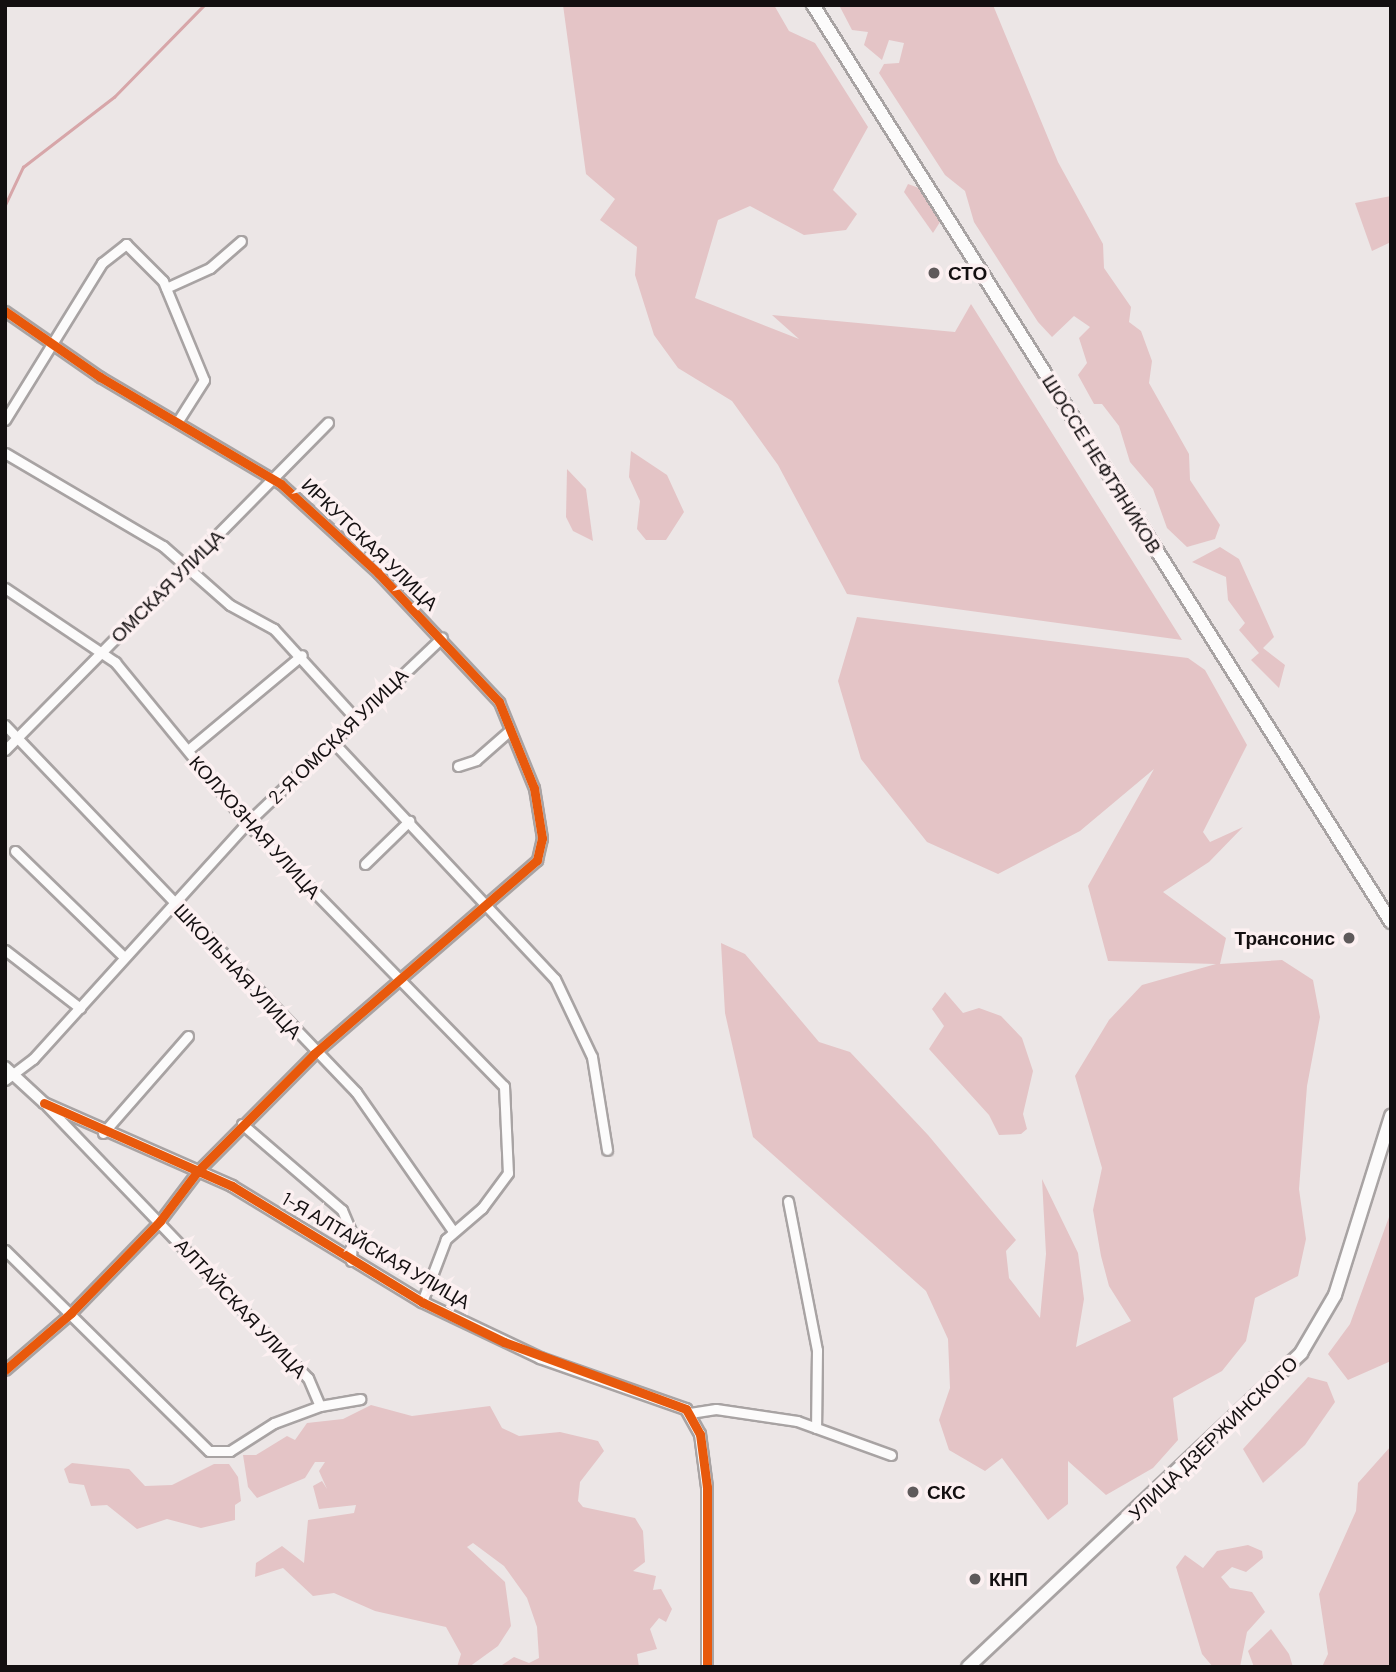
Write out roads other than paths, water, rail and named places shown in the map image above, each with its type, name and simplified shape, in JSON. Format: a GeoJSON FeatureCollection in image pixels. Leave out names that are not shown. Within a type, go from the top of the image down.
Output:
{"type":"FeatureCollection","features":[{"type":"Feature","properties":{"kind":"main road","name":"ШОССЕ НЕФТЯНИКОВ"},"geometry":{"type":"LineString","coordinates":[[813,5],[1391,922]]}},
{"type":"Feature","properties":{"kind":"main road","name":"УЛИЦА ДЗЕРЖИНСКОГО"},"geometry":{"type":"LineString","coordinates":[[968,1667],[1301,1353],[1335,1295],[1391,1116]]}},
{"type":"Feature","properties":{"kind":"street"},"geometry":{"type":"LineString","coordinates":[[166,288],[210,268],[241,241]]}},
{"type":"Feature","properties":{"kind":"street"},"geometry":{"type":"LineString","coordinates":[[5,420],[52,342],[121,244],[133,247],[166,288],[204,380],[177,421]]}},
{"type":"Feature","properties":{"kind":"street","name":"ИРКУТСКАЯ УЛИЦА"},"geometry":{"type":"LineString","coordinates":[[5,311],[272,479],[442,637],[499,702],[533,783],[542,838],[537,860],[485,900]]}},
{"type":"Feature","properties":{"kind":"street","name":"ОМСКАЯ УЛИЦА"},"geometry":{"type":"LineString","coordinates":[[5,750],[102,650],[190,566],[328,422]]}},
{"type":"Feature","properties":{"kind":"street"},"geometry":{"type":"LineString","coordinates":[[5,453],[190,566],[230,605],[274,629],[302,655],[356,719]]}},
{"type":"Feature","properties":{"kind":"street","name":"КОЛХОЗНАЯ УЛИЦА"},"geometry":{"type":"LineString","coordinates":[[5,588],[102,650],[247,823],[395,981],[497,1077],[509,1112],[508,1173],[482,1208],[453,1231]]}},
{"type":"Feature","properties":{"kind":"street","name":"2-Я ОМСКАЯ УЛИЦА"},"geometry":{"type":"LineString","coordinates":[[8,1073],[80,1009],[173,901],[247,823],[334,743],[442,637]]}},
{"type":"Feature","properties":{"kind":"street"},"geometry":{"type":"LineString","coordinates":[[188,750],[302,655]]}},
{"type":"Feature","properties":{"kind":"street","name":"ШКОЛЬНАЯ УЛИЦА"},"geometry":{"type":"LineString","coordinates":[[5,725],[386,1127],[453,1231]]}},
{"type":"Feature","properties":{"kind":"street"},"geometry":{"type":"LineString","coordinates":[[458,766],[509,731]]}},
{"type":"Feature","properties":{"kind":"street"},"geometry":{"type":"LineString","coordinates":[[334,743],[485,900],[555,979],[592,1057],[607,1150]]}},
{"type":"Feature","properties":{"kind":"street"},"geometry":{"type":"LineString","coordinates":[[365,864],[409,821]]}},
{"type":"Feature","properties":{"kind":"street"},"geometry":{"type":"LineString","coordinates":[[15,850],[124,957]]}},
{"type":"Feature","properties":{"kind":"street"},"geometry":{"type":"LineString","coordinates":[[5,1370],[71,1313],[160,1222],[197,1172],[242,1124],[314,1054],[485,900]]}},
{"type":"Feature","properties":{"kind":"street"},"geometry":{"type":"LineString","coordinates":[[5,950],[80,1009]]}},
{"type":"Feature","properties":{"kind":"street"},"geometry":{"type":"LineString","coordinates":[[103,1133],[188,1036]]}},
{"type":"Feature","properties":{"kind":"street","name":"АЛТАЙСКАЯ УЛИЦА"},"geometry":{"type":"LineString","coordinates":[[8,1073],[44,1103],[308,1378],[320,1406]]}},
{"type":"Feature","properties":{"kind":"street","name":"1-Я АЛТАЙСКАЯ УЛИЦА"},"geometry":{"type":"LineString","coordinates":[[44,1103],[103,1133],[246,1194],[351,1261],[422,1302],[540,1358],[690,1413],[716,1409],[816,1428],[891,1455]]}},
{"type":"Feature","properties":{"kind":"street"},"geometry":{"type":"LineString","coordinates":[[242,1124],[342,1210],[352,1233],[351,1261]]}},
{"type":"Feature","properties":{"kind":"street"},"geometry":{"type":"LineString","coordinates":[[788,1200],[817,1350],[816,1428]]}},
{"type":"Feature","properties":{"kind":"street"},"geometry":{"type":"LineString","coordinates":[[422,1302],[453,1231]]}},
{"type":"Feature","properties":{"kind":"street"},"geometry":{"type":"LineString","coordinates":[[5,1250],[209,1451],[230,1451],[274,1423],[320,1406],[360,1399]]}},
{"type":"Feature","properties":{"kind":"street"},"geometry":{"type":"LineString","coordinates":[[690,1413],[700,1434],[707,1487],[707,1667]]}},
{"type":"Feature","properties":{"kind":"waterway"},"geometry":{"type":"LineString","coordinates":[[5,205],[23,167],[114,97],[204,5]]}},
{"type":"Feature","properties":{"kind":"place","name":"СТО"},"geometry":{"type":"Point","coordinates":[934,273]}},
{"type":"Feature","properties":{"kind":"place","name":"Трансонис"},"geometry":{"type":"Point","coordinates":[1349,938]}},
{"type":"Feature","properties":{"kind":"place","name":"СКС"},"geometry":{"type":"Point","coordinates":[913,1492]}},
{"type":"Feature","properties":{"kind":"place","name":"КНП"},"geometry":{"type":"Point","coordinates":[975,1579]}}]}
